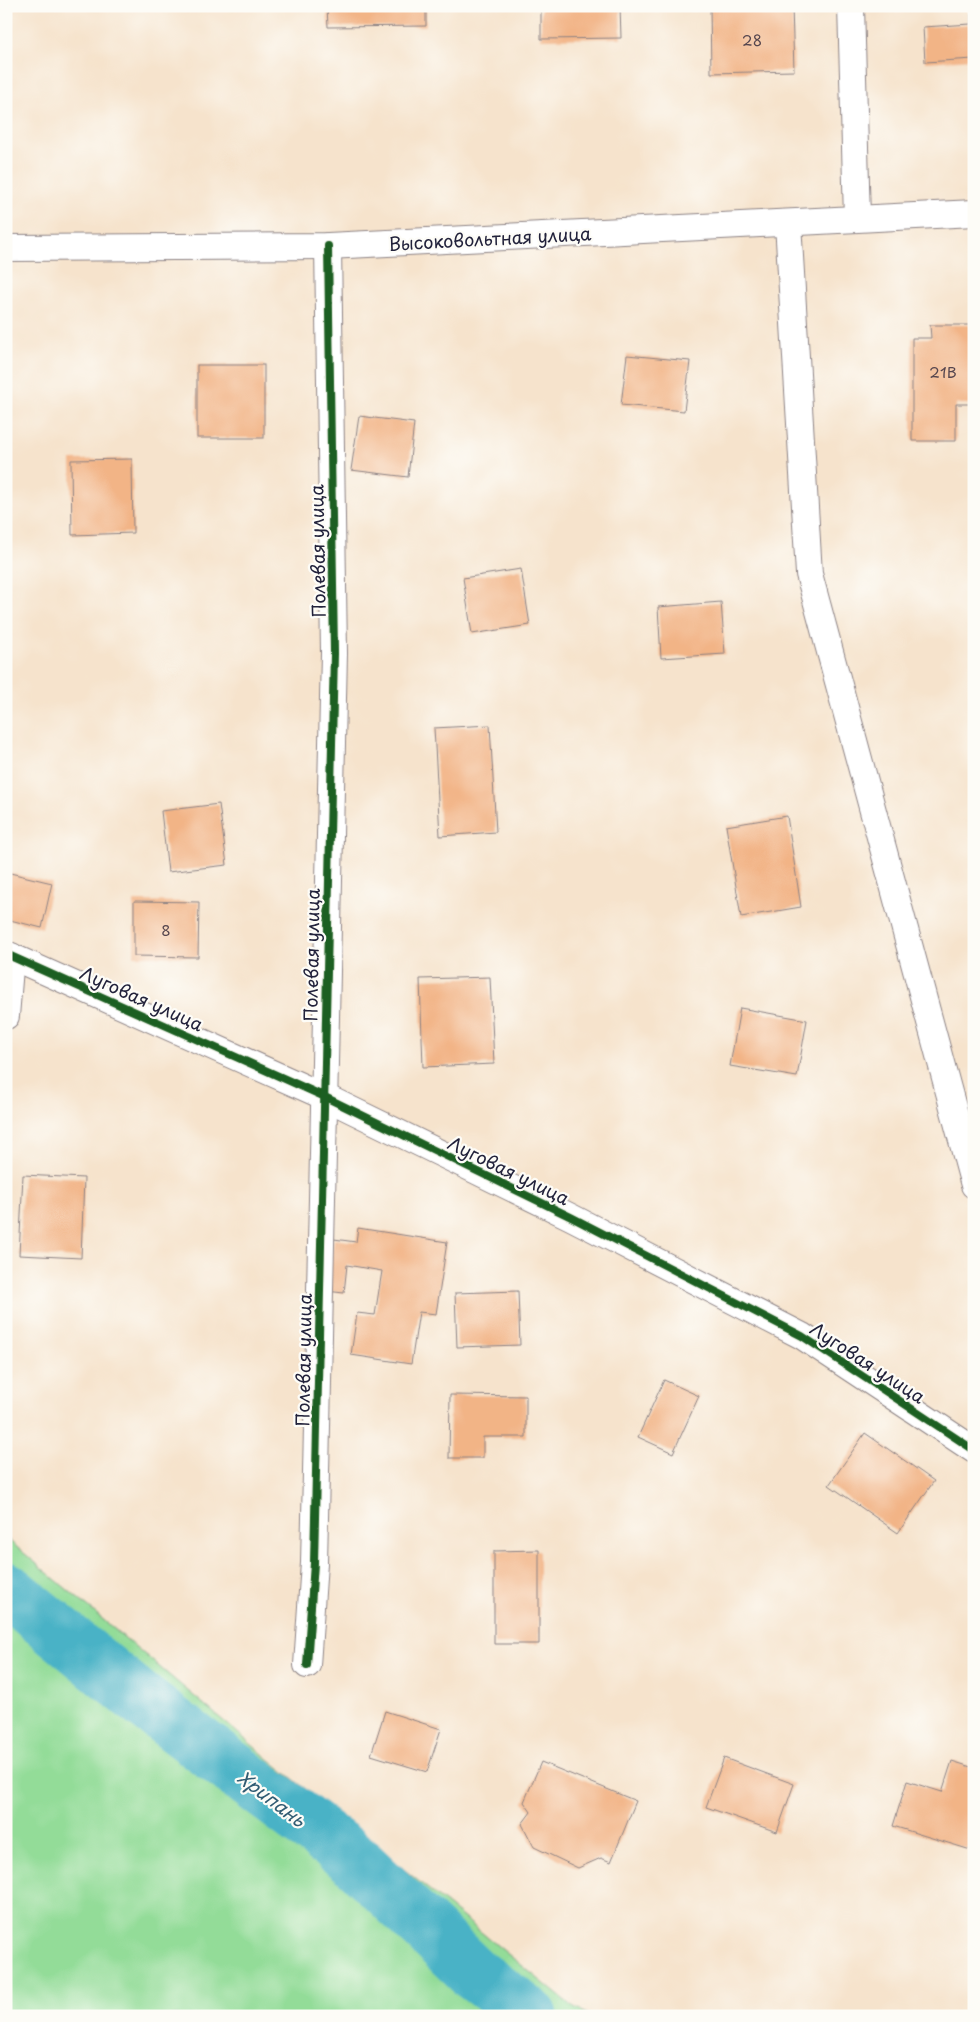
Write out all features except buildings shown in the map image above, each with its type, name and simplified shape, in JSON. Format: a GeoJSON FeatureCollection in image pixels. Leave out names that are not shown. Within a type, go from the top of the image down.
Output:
{"type":"FeatureCollection","features":[{"type":"Feature","properties":{"kind":"street"},"geometry":{"type":"LineString","coordinates":[[851,6],[857,218]]}},
{"type":"Feature","properties":{"kind":"street","name":"Высоковольтная улица"},"geometry":{"type":"LineString","coordinates":[[6,248],[328,246],[974,213]]}},
{"type":"Feature","properties":{"kind":"street"},"geometry":{"type":"LineString","coordinates":[[788,223],[809,574],[974,1185]]}},
{"type":"Feature","properties":{"kind":"street","name":"Полевая улица"},"geometry":{"type":"LineString","coordinates":[[307,1665],[314,1563],[334,654],[328,246]]}},
{"type":"Feature","properties":{"kind":"street"},"geometry":{"type":"LineString","coordinates":[[6,1016],[9,955]]}},
{"type":"Feature","properties":{"kind":"street","name":"Луговая улица"},"geometry":{"type":"LineString","coordinates":[[9,955],[323,1096],[571,1217],[802,1336],[974,1450]]}},
{"type":"Feature","properties":{"kind":"green space"},"geometry":{"type":"Polygon","coordinates":[[[6,1538],[270,1760],[574,2008],[591,2016],[6,2016],[6,1538]]]}},
{"type":"Feature","properties":{"kind":"waterway","name":"Хрипань"},"geometry":{"type":"LineString","coordinates":[[6,1589],[144,1702],[354,1859],[473,1973],[531,2016]]}},
{"type":"Feature","properties":{"kind":"cycle path"},"geometry":{"type":"LineString","coordinates":[[307,1665],[314,1563],[334,653],[328,246]]}},
{"type":"Feature","properties":{"kind":"cycle path"},"geometry":{"type":"LineString","coordinates":[[6,954],[323,1096],[571,1217],[802,1336],[974,1450]]}}]}
